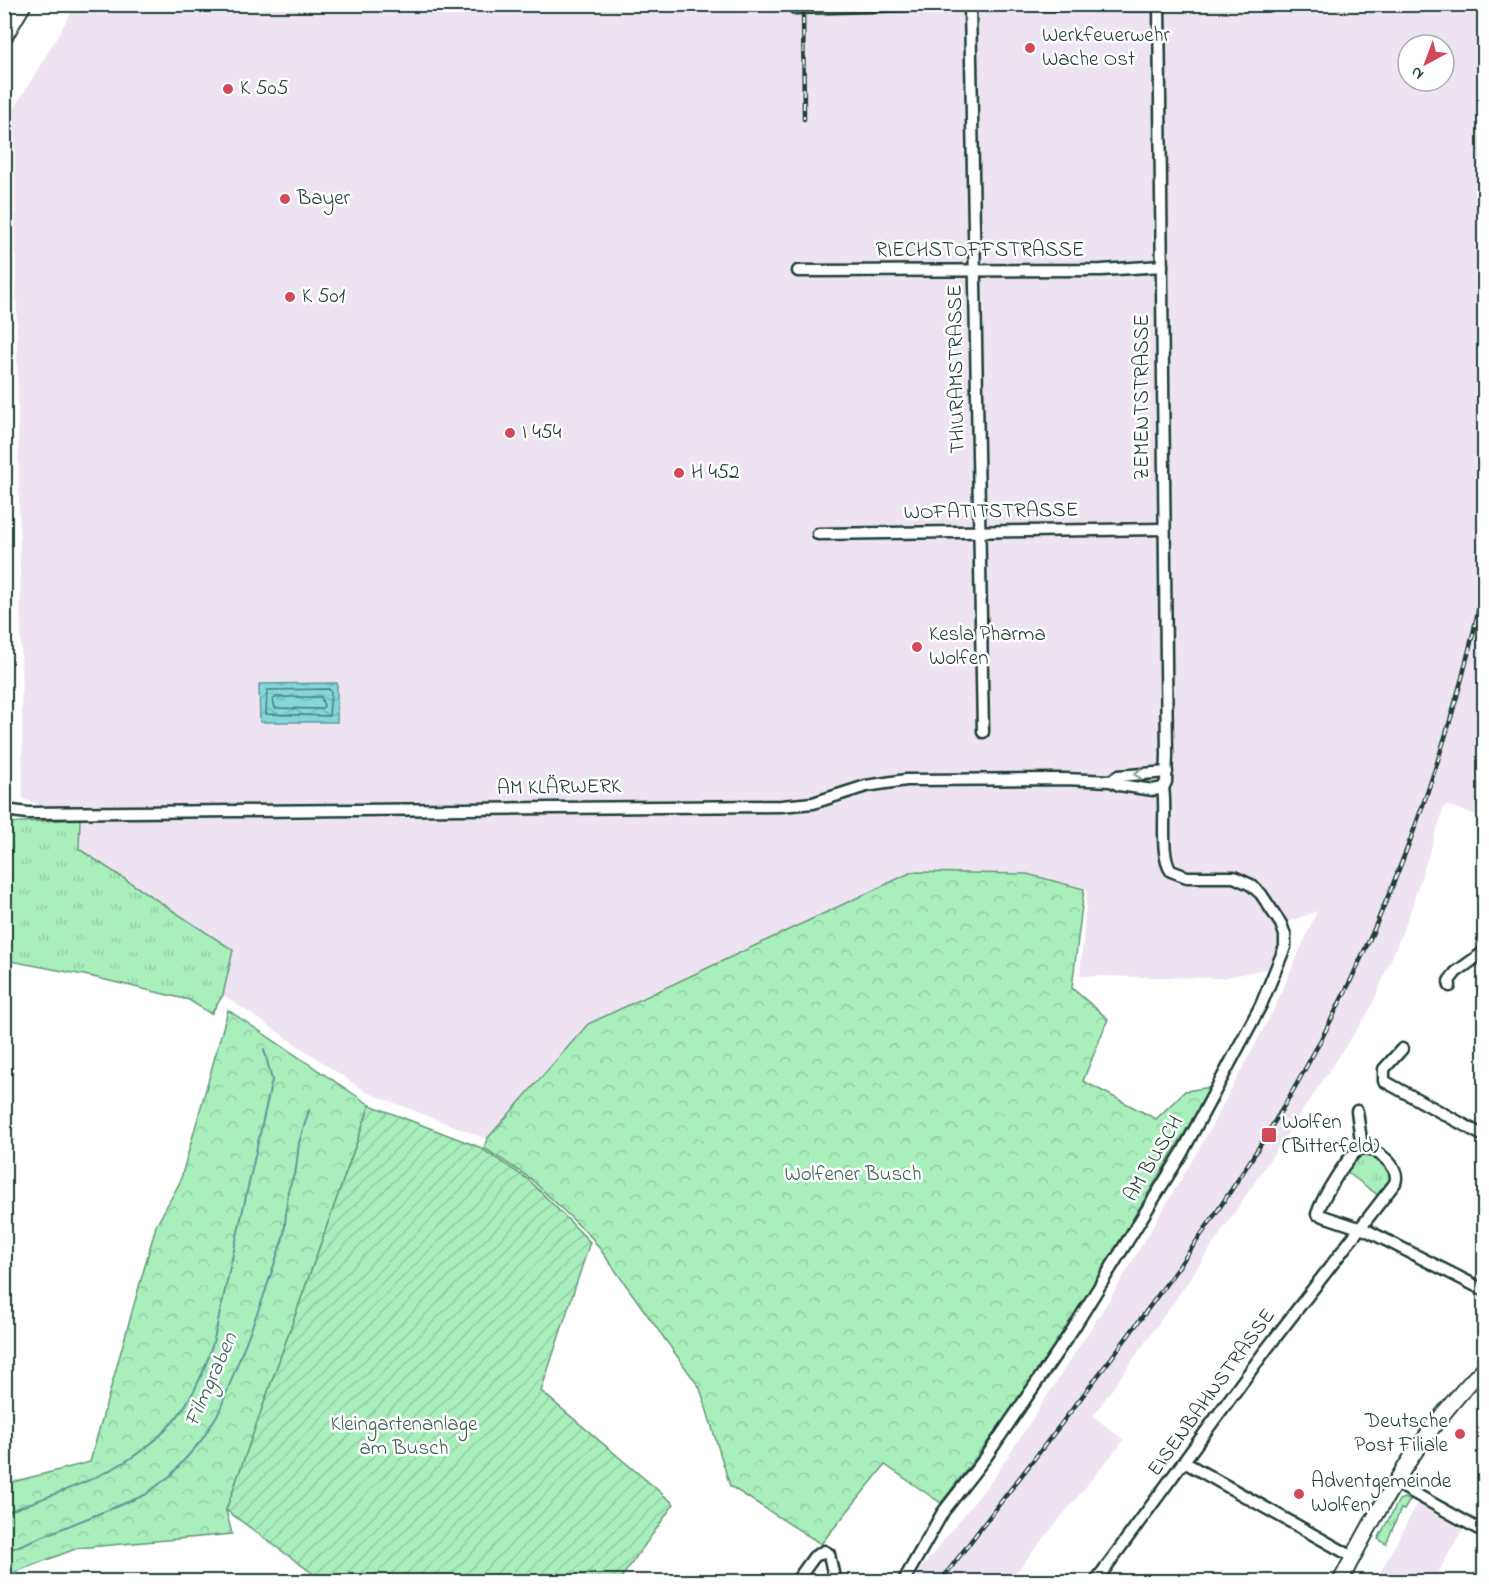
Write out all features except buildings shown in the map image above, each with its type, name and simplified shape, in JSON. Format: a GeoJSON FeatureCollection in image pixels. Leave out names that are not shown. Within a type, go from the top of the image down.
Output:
{"type":"FeatureCollection","features":[{"type":"Feature","properties":{"kind":"main road"},"geometry":{"type":"LineString","coordinates":[[4,38],[24,4]]}},
{"type":"Feature","properties":{"kind":"main road"},"geometry":{"type":"LineString","coordinates":[[1340,1581],[1394,1482],[1423,1439],[1485,1368]]}},
{"type":"Feature","properties":{"kind":"street"},"geometry":{"type":"LineString","coordinates":[[797,8],[949,4]]}},
{"type":"Feature","properties":{"kind":"street","name":"THIURAMSTRASSE"},"geometry":{"type":"LineString","coordinates":[[970,4],[983,732]]}},
{"type":"Feature","properties":{"kind":"street"},"geometry":{"type":"LineString","coordinates":[[995,4],[1159,5]]}},
{"type":"Feature","properties":{"kind":"street","name":"ZEMENTSTRASSE"},"geometry":{"type":"LineString","coordinates":[[1159,5],[1167,772],[1163,788]]}},
{"type":"Feature","properties":{"kind":"street","name":"RIECHSTOFFSTRASSE"},"geometry":{"type":"LineString","coordinates":[[798,272],[974,271],[1162,266]]}},
{"type":"Feature","properties":{"kind":"street","name":"WOFATITSTRASSE"},"geometry":{"type":"LineString","coordinates":[[818,534],[1164,529]]}},
{"type":"Feature","properties":{"kind":"street","name":"AM KLÄRWERK"},"geometry":{"type":"LineString","coordinates":[[4,810],[36,813],[781,806],[819,801],[866,786],[896,781],[1111,780],[1118,776],[1167,772]]}},
{"type":"Feature","properties":{"kind":"street","name":"AM KLÄRWERK"},"geometry":{"type":"LineString","coordinates":[[1111,780],[1119,785],[1153,790],[1163,788]]}},
{"type":"Feature","properties":{"kind":"street","name":"AM BUSCH"},"geometry":{"type":"LineString","coordinates":[[903,1581],[943,1512],[986,1457],[1073,1329],[1182,1153],[1261,1005],[1285,947],[1286,935],[1281,924],[1261,894],[1251,885],[1234,877],[1180,876],[1168,867],[1163,788]]}},
{"type":"Feature","properties":{"kind":"street"},"geometry":{"type":"LineString","coordinates":[[1450,986],[1451,977],[1456,972],[1485,952]]}},
{"type":"Feature","properties":{"kind":"street"},"geometry":{"type":"LineString","coordinates":[[1402,1049],[1387,1064],[1383,1073],[1383,1078],[1389,1085],[1485,1136]]}},
{"type":"Feature","properties":{"kind":"street"},"geometry":{"type":"LineString","coordinates":[[1357,1112],[1362,1148],[1355,1151],[1334,1181],[1317,1214],[1360,1227],[1485,1290]]}},
{"type":"Feature","properties":{"kind":"street","name":"EISENBAHNSTRASSE"},"geometry":{"type":"LineString","coordinates":[[1095,1581],[1397,1177],[1393,1166],[1370,1149],[1362,1148]]}},
{"type":"Feature","properties":{"kind":"street"},"geometry":{"type":"LineString","coordinates":[[1184,1462],[1353,1557]]}},
{"type":"Feature","properties":{"kind":"street"},"geometry":{"type":"LineString","coordinates":[[1394,1482],[1485,1532]]}},
{"type":"Feature","properties":{"kind":"street"},"geometry":{"type":"LineString","coordinates":[[796,1581],[814,1557],[824,1551],[829,1554],[835,1581]]}},
{"type":"Feature","properties":{"kind":"shaded area"},"geometry":{"type":"Polygon","coordinates":[[[76,5],[1484,5],[1484,817],[1445,805],[1407,921],[1370,1010],[1188,1282],[1093,1416],[1124,1440],[1009,1581],[911,1581],[996,1475],[1111,1297],[1203,1142],[1275,1007],[1317,911],[1289,922],[1292,936],[1283,965],[1223,978],[1080,976],[1087,889],[1027,874],[588,1024],[487,1139],[366,1092],[223,995],[232,950],[79,849],[80,819],[23,799],[14,109],[76,5]]]}},
{"type":"Feature","properties":{"kind":"shaded area"},"geometry":{"type":"Polygon","coordinates":[[[1417,1504],[1463,1529],[1439,1571],[1457,1581],[1375,1582],[1417,1504]]]}},
{"type":"Feature","properties":{"kind":"green space"},"geometry":{"type":"Polygon","coordinates":[[[80,819],[79,849],[233,950],[223,995],[211,1014],[189,1000],[89,976],[5,960],[5,823],[80,819]]]}},
{"type":"Feature","properties":{"kind":"green space","name":"Wolfener Busch"},"geometry":{"type":"Polygon","coordinates":[[[912,872],[1027,874],[1084,889],[1072,988],[1108,1019],[1083,1081],[1156,1119],[1185,1091],[1212,1087],[1041,1372],[941,1503],[885,1465],[821,1544],[730,1486],[700,1388],[592,1238],[530,1178],[484,1148],[487,1139],[588,1024],[912,872]]]}},
{"type":"Feature","properties":{"kind":"green space"},"geometry":{"type":"Polygon","coordinates":[[[228,1010],[370,1105],[226,1510],[232,1534],[78,1548],[5,1576],[4,1490],[9,1483],[90,1462],[156,1226],[180,1182],[228,1010]]]}},
{"type":"Feature","properties":{"kind":"green space","name":"Kleingartenanlage am Busch"},"geometry":{"type":"Polygon","coordinates":[[[370,1105],[479,1147],[529,1180],[590,1242],[541,1391],[674,1504],[619,1581],[323,1581],[226,1510],[370,1105]]]}},
{"type":"Feature","properties":{"kind":"green space"},"geometry":{"type":"Polygon","coordinates":[[[1367,1153],[1390,1170],[1391,1179],[1379,1196],[1347,1172],[1359,1155],[1367,1153]]]}},
{"type":"Feature","properties":{"kind":"green space"},"geometry":{"type":"Polygon","coordinates":[[[1404,1498],[1410,1500],[1404,1510],[1401,1509],[1386,1544],[1378,1539],[1399,1500],[1404,1498]]]}},
{"type":"Feature","properties":{"kind":"water"},"geometry":{"type":"Polygon","coordinates":[[[337,683],[337,722],[260,722],[259,684],[337,683]]]}},
{"type":"Feature","properties":{"kind":"waterway"},"geometry":{"type":"LineString","coordinates":[[4,1513],[107,1472],[135,1455],[161,1435],[182,1410],[200,1378],[214,1339],[272,1080],[264,1049]]}},
{"type":"Feature","properties":{"kind":"waterway","name":"Filmgraben"},"geometry":{"type":"LineString","coordinates":[[4,1552],[145,1495],[171,1475],[201,1441],[219,1412],[263,1298],[284,1235],[288,1191],[296,1169],[299,1143],[309,1110]]}},
{"type":"Feature","properties":{"kind":"railway"},"geometry":{"type":"LineString","coordinates":[[803,4],[804,119]]}},
{"type":"Feature","properties":{"kind":"railway"},"geometry":{"type":"LineString","coordinates":[[940,1582],[1173,1274],[1260,1146],[1299,1080],[1359,962],[1411,839],[1452,713],[1470,648],[1484,584]]}},
{"type":"Feature","properties":{"kind":"place","name":"Werkfeuerwehr Wache Ost"},"geometry":{"type":"Point","coordinates":[1030,48]}},
{"type":"Feature","properties":{"kind":"place","name":"K 505"},"geometry":{"type":"Point","coordinates":[228,89]}},
{"type":"Feature","properties":{"kind":"place","name":"Bayer"},"geometry":{"type":"Point","coordinates":[285,199]}},
{"type":"Feature","properties":{"kind":"place","name":"K 501"},"geometry":{"type":"Point","coordinates":[290,297]}},
{"type":"Feature","properties":{"kind":"place","name":"I 454"},"geometry":{"type":"Point","coordinates":[510,433]}},
{"type":"Feature","properties":{"kind":"place","name":"H 452"},"geometry":{"type":"Point","coordinates":[679,473]}},
{"type":"Feature","properties":{"kind":"place","name":"Kesla Pharma Wolfen"},"geometry":{"type":"Point","coordinates":[917,647]}},
{"type":"Feature","properties":{"kind":"place","name":"Wolfen (Bitterfeld)"},"geometry":{"type":"Point","coordinates":[1269,1135]}},
{"type":"Feature","properties":{"kind":"place","name":"Deutsche Post Filiale"},"geometry":{"type":"Point","coordinates":[1460,1434]}},
{"type":"Feature","properties":{"kind":"place","name":"Adventgemeinde Wolfen"},"geometry":{"type":"Point","coordinates":[1299,1494]}}]}
